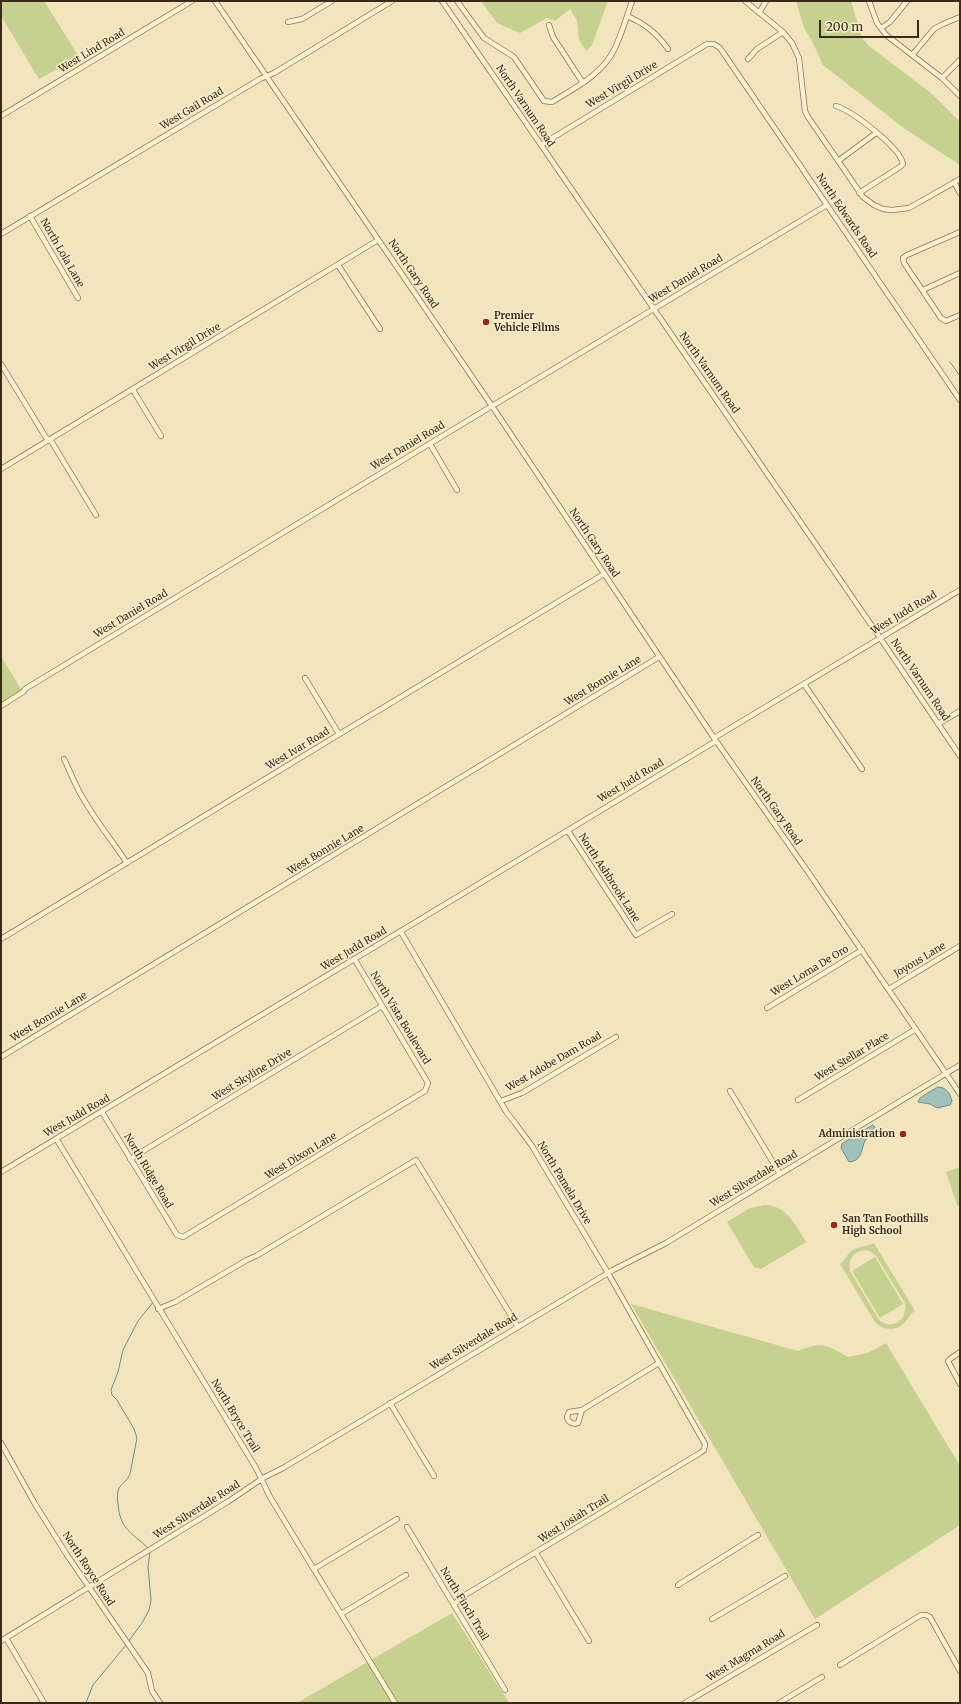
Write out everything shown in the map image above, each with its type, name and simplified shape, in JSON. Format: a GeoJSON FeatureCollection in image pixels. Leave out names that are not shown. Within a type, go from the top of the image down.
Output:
{"type":"FeatureCollection","features":[{"type":"Feature","properties":{"kind":"street","name":"West Lind Road"},"geometry":{"type":"LineString","coordinates":[[1,116],[192,1]]}},
{"type":"Feature","properties":{"kind":"street","name":"North Gary Road"},"geometry":{"type":"LineString","coordinates":[[215,1],[492,406],[659,657],[960,1094]]}},
{"type":"Feature","properties":{"kind":"street"},"geometry":{"type":"LineString","coordinates":[[288,22],[302,19],[332,1]]}},
{"type":"Feature","properties":{"kind":"street","name":"West Gail Road"},"geometry":{"type":"LineString","coordinates":[[1,234],[392,1]]}},
{"type":"Feature","properties":{"kind":"street","name":"North Varnum Road"},"geometry":{"type":"LineString","coordinates":[[442,1],[881,638],[960,756]]}},
{"type":"Feature","properties":{"kind":"street"},"geometry":{"type":"LineString","coordinates":[[457,1],[484,38],[514,57],[544,101],[548,103],[584,83],[596,73],[609,58],[615,49],[632,1]]}},
{"type":"Feature","properties":{"kind":"street"},"geometry":{"type":"LineString","coordinates":[[745,1],[783,32],[788,38],[798,58],[804,106],[808,117],[859,193],[874,205],[892,210],[900,210],[909,208],[960,178]]}},
{"type":"Feature","properties":{"kind":"street"},"geometry":{"type":"LineString","coordinates":[[759,13],[766,1]]}},
{"type":"Feature","properties":{"kind":"street"},"geometry":{"type":"LineString","coordinates":[[869,1],[876,23],[886,35],[913,54],[942,78],[960,96]]}},
{"type":"Feature","properties":{"kind":"street"},"geometry":{"type":"LineString","coordinates":[[881,28],[890,22],[906,1]]}},
{"type":"Feature","properties":{"kind":"street"},"geometry":{"type":"LineString","coordinates":[[627,16],[646,26],[661,38],[668,48]]}},
{"type":"Feature","properties":{"kind":"street"},"geometry":{"type":"LineString","coordinates":[[913,54],[931,32],[943,24],[960,17]]}},
{"type":"Feature","properties":{"kind":"street"},"geometry":{"type":"LineString","coordinates":[[549,25],[553,37],[584,83]]}},
{"type":"Feature","properties":{"kind":"street"},"geometry":{"type":"LineString","coordinates":[[748,58],[757,49],[783,32]]}},
{"type":"Feature","properties":{"kind":"street","name":"West Virgil Drive"},"geometry":{"type":"LineString","coordinates":[[541,145],[707,44],[714,44]]}},
{"type":"Feature","properties":{"kind":"street","name":"North Edwards Road"},"geometry":{"type":"LineString","coordinates":[[714,44],[720,48],[960,400]]}},
{"type":"Feature","properties":{"kind":"street"},"geometry":{"type":"LineString","coordinates":[[942,78],[960,60]]}},
{"type":"Feature","properties":{"kind":"street"},"geometry":{"type":"LineString","coordinates":[[836,106],[846,109],[892,145],[902,159],[903,164],[859,193]]}},
{"type":"Feature","properties":{"kind":"street"},"geometry":{"type":"LineString","coordinates":[[838,161],[876,133]]}},
{"type":"Feature","properties":{"kind":"street"},"geometry":{"type":"LineString","coordinates":[[954,182],[960,193]]}},
{"type":"Feature","properties":{"kind":"street","name":"West Daniel Road"},"geometry":{"type":"LineString","coordinates":[[1,706],[36,682],[827,205]]}},
{"type":"Feature","properties":{"kind":"street","name":"North Lola Lane"},"geometry":{"type":"LineString","coordinates":[[30,216],[78,298]]}},
{"type":"Feature","properties":{"kind":"street"},"geometry":{"type":"LineString","coordinates":[[960,232],[903,258],[904,263],[941,318],[946,320],[960,315]]}},
{"type":"Feature","properties":{"kind":"street","name":"West Virgil Drive"},"geometry":{"type":"LineString","coordinates":[[1,469],[378,240]]}},
{"type":"Feature","properties":{"kind":"street"},"geometry":{"type":"LineString","coordinates":[[338,265],[380,328]]}},
{"type":"Feature","properties":{"kind":"street"},"geometry":{"type":"LineString","coordinates":[[922,290],[960,273]]}},
{"type":"Feature","properties":{"kind":"street"},"geometry":{"type":"LineString","coordinates":[[1,364],[96,515]]}},
{"type":"Feature","properties":{"kind":"street"},"geometry":{"type":"LineString","coordinates":[[133,390],[161,436]]}},
{"type":"Feature","properties":{"kind":"street"},"geometry":{"type":"LineString","coordinates":[[430,444],[458,490]]}},
{"type":"Feature","properties":{"kind":"street","name":"West Ivar Road"},"geometry":{"type":"LineString","coordinates":[[1,939],[604,574]]}},
{"type":"Feature","properties":{"kind":"street","name":"West Judd Road"},"geometry":{"type":"LineString","coordinates":[[1,1172],[41,1147],[57,1140],[355,960],[960,590]]}},
{"type":"Feature","properties":{"kind":"street","name":"West Bonnie Lane"},"geometry":{"type":"LineString","coordinates":[[1,1056],[659,657]]}},
{"type":"Feature","properties":{"kind":"street"},"geometry":{"type":"LineString","coordinates":[[305,678],[339,734]]}},
{"type":"Feature","properties":{"kind":"street"},"geometry":{"type":"LineString","coordinates":[[804,684],[862,769]]}},
{"type":"Feature","properties":{"kind":"street"},"geometry":{"type":"LineString","coordinates":[[938,724],[960,711]]}},
{"type":"Feature","properties":{"kind":"street"},"geometry":{"type":"LineString","coordinates":[[64,759],[72,773],[75,784],[98,822],[127,863]]}},
{"type":"Feature","properties":{"kind":"street","name":"North Ashbrook Lane"},"geometry":{"type":"LineString","coordinates":[[568,830],[636,935],[672,914]]}},
{"type":"Feature","properties":{"kind":"street","name":"North Pamela Drive"},"geometry":{"type":"LineString","coordinates":[[401,932],[507,1113],[532,1146],[608,1273],[702,1438],[705,1444],[704,1448]]}},
{"type":"Feature","properties":{"kind":"street","name":"Joyous Lane"},"geometry":{"type":"LineString","coordinates":[[889,989],[960,946]]}},
{"type":"Feature","properties":{"kind":"street","name":"West Loma De Oro"},"geometry":{"type":"LineString","coordinates":[[767,1008],[862,950]]}},
{"type":"Feature","properties":{"kind":"street","name":"North Vista Boulevard"},"geometry":{"type":"LineString","coordinates":[[355,960],[428,1083],[428,1086]]}},
{"type":"Feature","properties":{"kind":"street","name":"West Skyline Drive"},"geometry":{"type":"LineString","coordinates":[[130,1159],[382,1006]]}},
{"type":"Feature","properties":{"kind":"street","name":"West Stellar Place"},"geometry":{"type":"LineString","coordinates":[[798,1100],[916,1029]]}},
{"type":"Feature","properties":{"kind":"street","name":"West Adobe Dam Road"},"geometry":{"type":"LineString","coordinates":[[501,1101],[522,1093],[616,1037]]}},
{"type":"Feature","properties":{"kind":"street","name":"West Silverdale Road"},"geometry":{"type":"LineString","coordinates":[[1,1641],[229,1501],[261,1479],[283,1468],[608,1273],[666,1243],[960,1065]]}},
{"type":"Feature","properties":{"kind":"street","name":"West Dixon Lane"},"geometry":{"type":"LineString","coordinates":[[180,1237],[183,1237],[360,1131],[425,1091],[428,1086]]}},
{"type":"Feature","properties":{"kind":"street"},"geometry":{"type":"LineString","coordinates":[[730,1091],[780,1174]]}},
{"type":"Feature","properties":{"kind":"street","name":"North Ridge Road"},"geometry":{"type":"LineString","coordinates":[[102,1112],[177,1235],[180,1237]]}},
{"type":"Feature","properties":{"kind":"street","name":"North Bryce Trail"},"geometry":{"type":"LineString","coordinates":[[57,1140],[238,1439],[270,1497],[392,1702]]}},
{"type":"Feature","properties":{"kind":"street"},"geometry":{"type":"LineString","coordinates":[[158,1309],[175,1302],[256,1256],[416,1160],[518,1326]]}},
{"type":"Feature","properties":{"kind":"street"},"geometry":{"type":"LineString","coordinates":[[960,1352],[948,1361],[960,1384]]}},
{"type":"Feature","properties":{"kind":"street"},"geometry":{"type":"LineString","coordinates":[[582,1410],[659,1363]]}},
{"type":"Feature","properties":{"kind":"street"},"geometry":{"type":"LineString","coordinates":[[390,1403],[434,1476]]}},
{"type":"Feature","properties":{"kind":"street","name":"North Royce Road"},"geometry":{"type":"LineString","coordinates":[[1,1443],[35,1504],[89,1588],[146,1668],[152,1691],[160,1703]]}},
{"type":"Feature","properties":{"kind":"street","name":"West Josiah Trail"},"geometry":{"type":"LineString","coordinates":[[454,1605],[460,1598],[700,1453],[704,1448]]}},
{"type":"Feature","properties":{"kind":"street"},"geometry":{"type":"LineString","coordinates":[[314,1569],[397,1519]]}},
{"type":"Feature","properties":{"kind":"street","name":"North Finch Trail"},"geometry":{"type":"LineString","coordinates":[[407,1526],[505,1690]]}},
{"type":"Feature","properties":{"kind":"street"},"geometry":{"type":"LineString","coordinates":[[678,1585],[758,1535]]}},
{"type":"Feature","properties":{"kind":"street"},"geometry":{"type":"LineString","coordinates":[[536,1553],[589,1640]]}},
{"type":"Feature","properties":{"kind":"street"},"geometry":{"type":"LineString","coordinates":[[341,1614],[406,1575]]}},
{"type":"Feature","properties":{"kind":"street"},"geometry":{"type":"LineString","coordinates":[[712,1619],[784,1576]]}},
{"type":"Feature","properties":{"kind":"street"},"geometry":{"type":"LineString","coordinates":[[840,1665],[921,1615],[926,1614],[930,1617],[960,1671]]}},
{"type":"Feature","properties":{"kind":"street","name":"West Magma Road"},"geometry":{"type":"LineString","coordinates":[[685,1703],[817,1625]]}},
{"type":"Feature","properties":{"kind":"street"},"geometry":{"type":"LineString","coordinates":[[6,1638],[44,1703]]}},
{"type":"Feature","properties":{"kind":"street"},"geometry":{"type":"LineString","coordinates":[[779,1703],[822,1677]]}},
{"type":"Feature","properties":{"kind":"green space"},"geometry":{"type":"Polygon","coordinates":[[[1,1],[44,1],[79,57],[39,79],[1,16],[1,1]]]}},
{"type":"Feature","properties":{"kind":"green space"},"geometry":{"type":"Polygon","coordinates":[[[481,1],[608,1],[592,45],[586,51],[579,40],[577,20],[570,9],[555,21],[547,18],[520,33],[497,23],[481,1]]]}},
{"type":"Feature","properties":{"kind":"green space"},"geometry":{"type":"Polygon","coordinates":[[[796,1],[851,1],[862,38],[869,46],[931,93],[960,122],[960,165],[905,129],[823,65],[811,39],[804,28],[796,1]]]}},
{"type":"Feature","properties":{"kind":"green space"},"geometry":{"type":"Polygon","coordinates":[[[1,656],[22,691],[1,704],[1,656]]]}},
{"type":"Feature","properties":{"kind":"green space"},"geometry":{"type":"Polygon","coordinates":[[[960,1167],[960,1206],[957,1205],[946,1172],[960,1167]]]}},
{"type":"Feature","properties":{"kind":"green space"},"geometry":{"type":"Polygon","coordinates":[[[765,1205],[773,1206],[785,1213],[794,1223],[806,1242],[761,1269],[754,1267],[727,1222],[750,1208],[765,1205]]]}},
{"type":"Feature","properties":{"kind":"green space"},"geometry":{"type":"Polygon","coordinates":[[[874,1243],[915,1311],[906,1322],[897,1328],[890,1329],[882,1327],[875,1322],[840,1264],[853,1250],[858,1247],[874,1243]],[[860,1251],[852,1257],[850,1271],[879,1320],[884,1323],[894,1324],[902,1319],[905,1303],[876,1256],[870,1251],[860,1251]]]}},
{"type":"Feature","properties":{"kind":"green space"},"geometry":{"type":"Polygon","coordinates":[[[875,1257],[903,1304],[880,1318],[852,1271],[875,1257]]]}},
{"type":"Feature","properties":{"kind":"green space"},"geometry":{"type":"Polygon","coordinates":[[[631,1304],[798,1351],[819,1345],[829,1347],[848,1357],[868,1353],[886,1343],[960,1466],[960,1525],[815,1619],[631,1304]]]}},
{"type":"Feature","properties":{"kind":"green space"},"geometry":{"type":"Polygon","coordinates":[[[452,1613],[509,1703],[297,1703],[452,1613]]]}},
{"type":"Feature","properties":{"kind":"water"},"geometry":{"type":"Polygon","coordinates":[[[938,1087],[944,1088],[949,1093],[952,1101],[950,1105],[937,1108],[930,1104],[918,1102],[920,1098],[938,1087]]]}},
{"type":"Feature","properties":{"kind":"water"},"geometry":{"type":"Polygon","coordinates":[[[873,1125],[875,1127],[865,1141],[860,1156],[856,1160],[849,1162],[841,1148],[842,1144],[873,1125]]]}},
{"type":"Feature","properties":{"kind":"waterway"},"geometry":{"type":"LineString","coordinates":[[950,362],[960,376]]}},
{"type":"Feature","properties":{"kind":"waterway"},"geometry":{"type":"LineString","coordinates":[[148,1548],[127,1529],[119,1512],[117,1500],[118,1492],[119,1488],[130,1474],[137,1438],[134,1429],[117,1400],[112,1395],[111,1390],[118,1372],[123,1350],[138,1321],[154,1301]]}},
{"type":"Feature","properties":{"kind":"waterway"},"geometry":{"type":"LineString","coordinates":[[128,1642],[142,1623],[149,1610],[151,1600],[148,1567],[150,1552]]}},
{"type":"Feature","properties":{"kind":"waterway"},"geometry":{"type":"LineString","coordinates":[[86,1703],[93,1685],[126,1645]]}},
{"type":"Feature","properties":{"kind":"place","name":"Premier Vehicle Films"},"geometry":{"type":"Point","coordinates":[486,322]}},
{"type":"Feature","properties":{"kind":"place","name":"Administration"},"geometry":{"type":"Point","coordinates":[903,1134]}},
{"type":"Feature","properties":{"kind":"place","name":"San Tan Foothills High School"},"geometry":{"type":"Point","coordinates":[834,1225]}}]}
